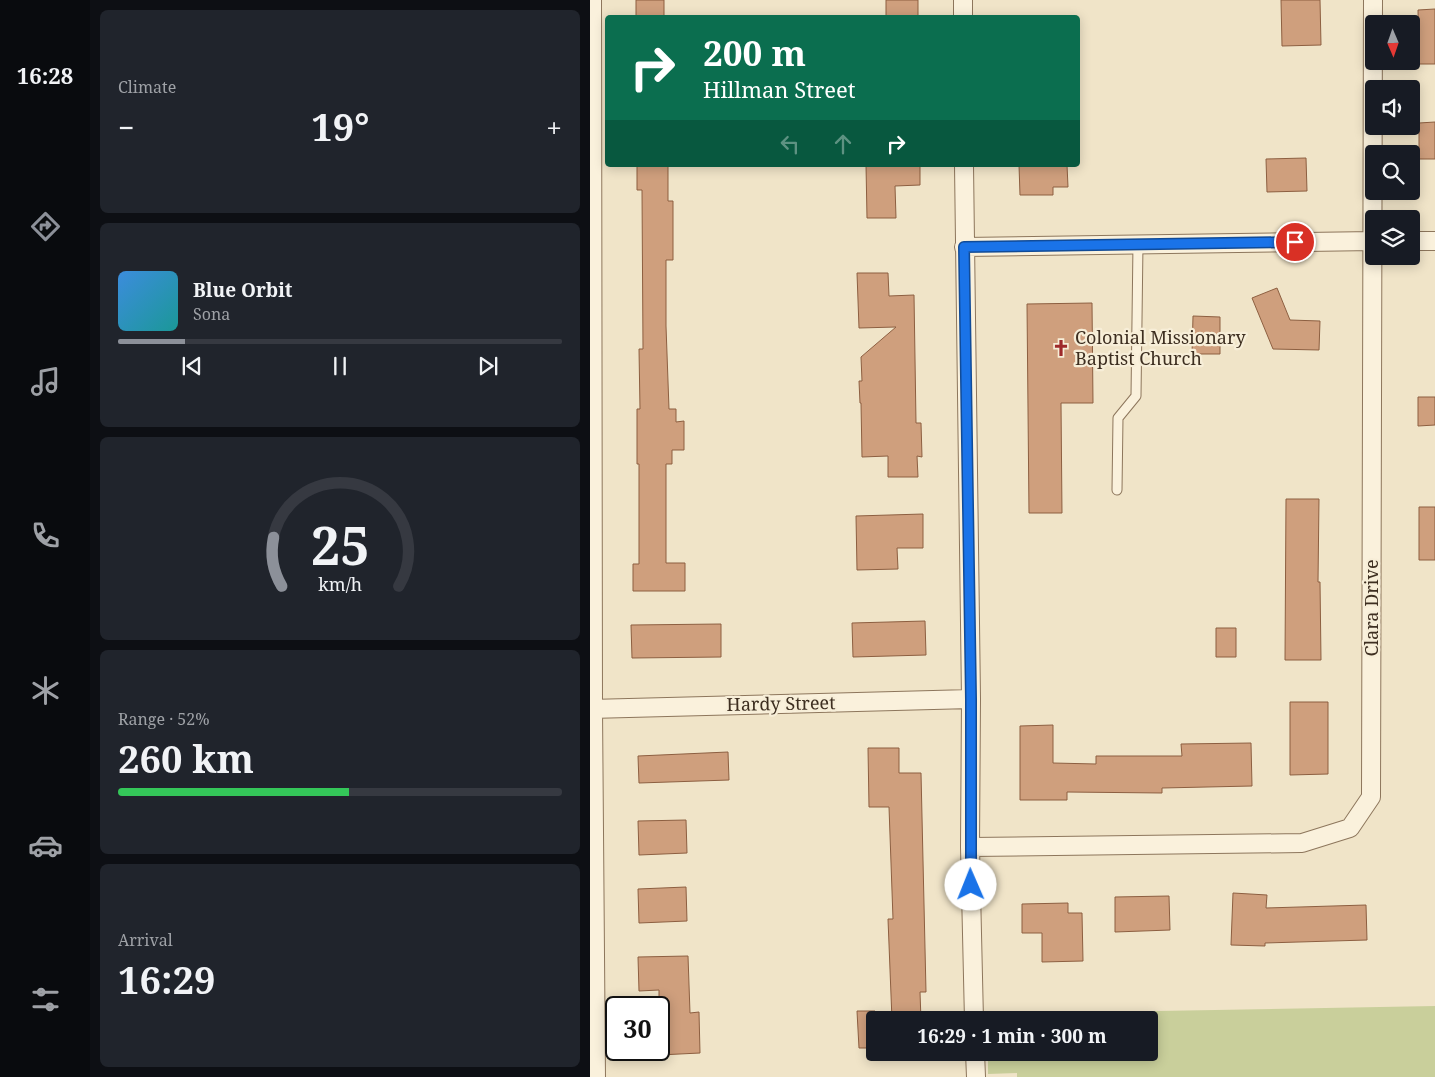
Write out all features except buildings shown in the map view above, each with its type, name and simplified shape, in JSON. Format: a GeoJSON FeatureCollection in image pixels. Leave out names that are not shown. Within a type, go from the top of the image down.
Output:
{"type":"FeatureCollection","features":[{"type":"Feature","properties":{"kind":"street"},"geometry":{"type":"LineString","coordinates":[[592,0],[591,709],[596,1077]]}},
{"type":"Feature","properties":{"kind":"street"},"geometry":{"type":"LineString","coordinates":[[963,0],[963,15]]}},
{"type":"Feature","properties":{"kind":"street","name":"Clara Drive"},"geometry":{"type":"LineString","coordinates":[[1373,0],[1373,210]]}},
{"type":"Feature","properties":{"kind":"street"},"geometry":{"type":"LineString","coordinates":[[964,167],[971,699],[970,847],[974,1011]]}},
{"type":"Feature","properties":{"kind":"street"},"geometry":{"type":"LineString","coordinates":[[1420,241],[1435,240]]}},
{"type":"Feature","properties":{"kind":"street"},"geometry":{"type":"LineString","coordinates":[[964,247],[1365,241]]}},
{"type":"Feature","properties":{"kind":"street","name":"Clara Drive"},"geometry":{"type":"LineString","coordinates":[[970,847],[1302,843],[1350,828],[1371,796],[1373,265]]}},
{"type":"Feature","properties":{"kind":"street","name":"Hardy Street"},"geometry":{"type":"LineString","coordinates":[[591,709],[971,699]]}},
{"type":"Feature","properties":{"kind":"street"},"geometry":{"type":"LineString","coordinates":[[975,1061],[976,1077]]}},
{"type":"Feature","properties":{"kind":"lane"},"geometry":{"type":"LineString","coordinates":[[1117,490],[1118,418],[1136,396],[1138,244]]}},
{"type":"Feature","properties":{"kind":"green space"},"geometry":{"type":"Polygon","coordinates":[[[1435,1006],[1435,1077],[1017,1077],[1017,1073],[988,1074],[988,1061],[1158,1061],[1158,1011],[1155,1011],[1435,1006]]]}},
{"type":"Feature","properties":{"kind":"place","name":"Colonial Missionary Baptist Church"},"geometry":{"type":"Point","coordinates":[1061,348]}},
{"type":"Feature","properties":{"kind":"route"},"geometry":{"type":"LineString","coordinates":[[971,885],[971,699],[964,247],[1295,242]]}}]}
